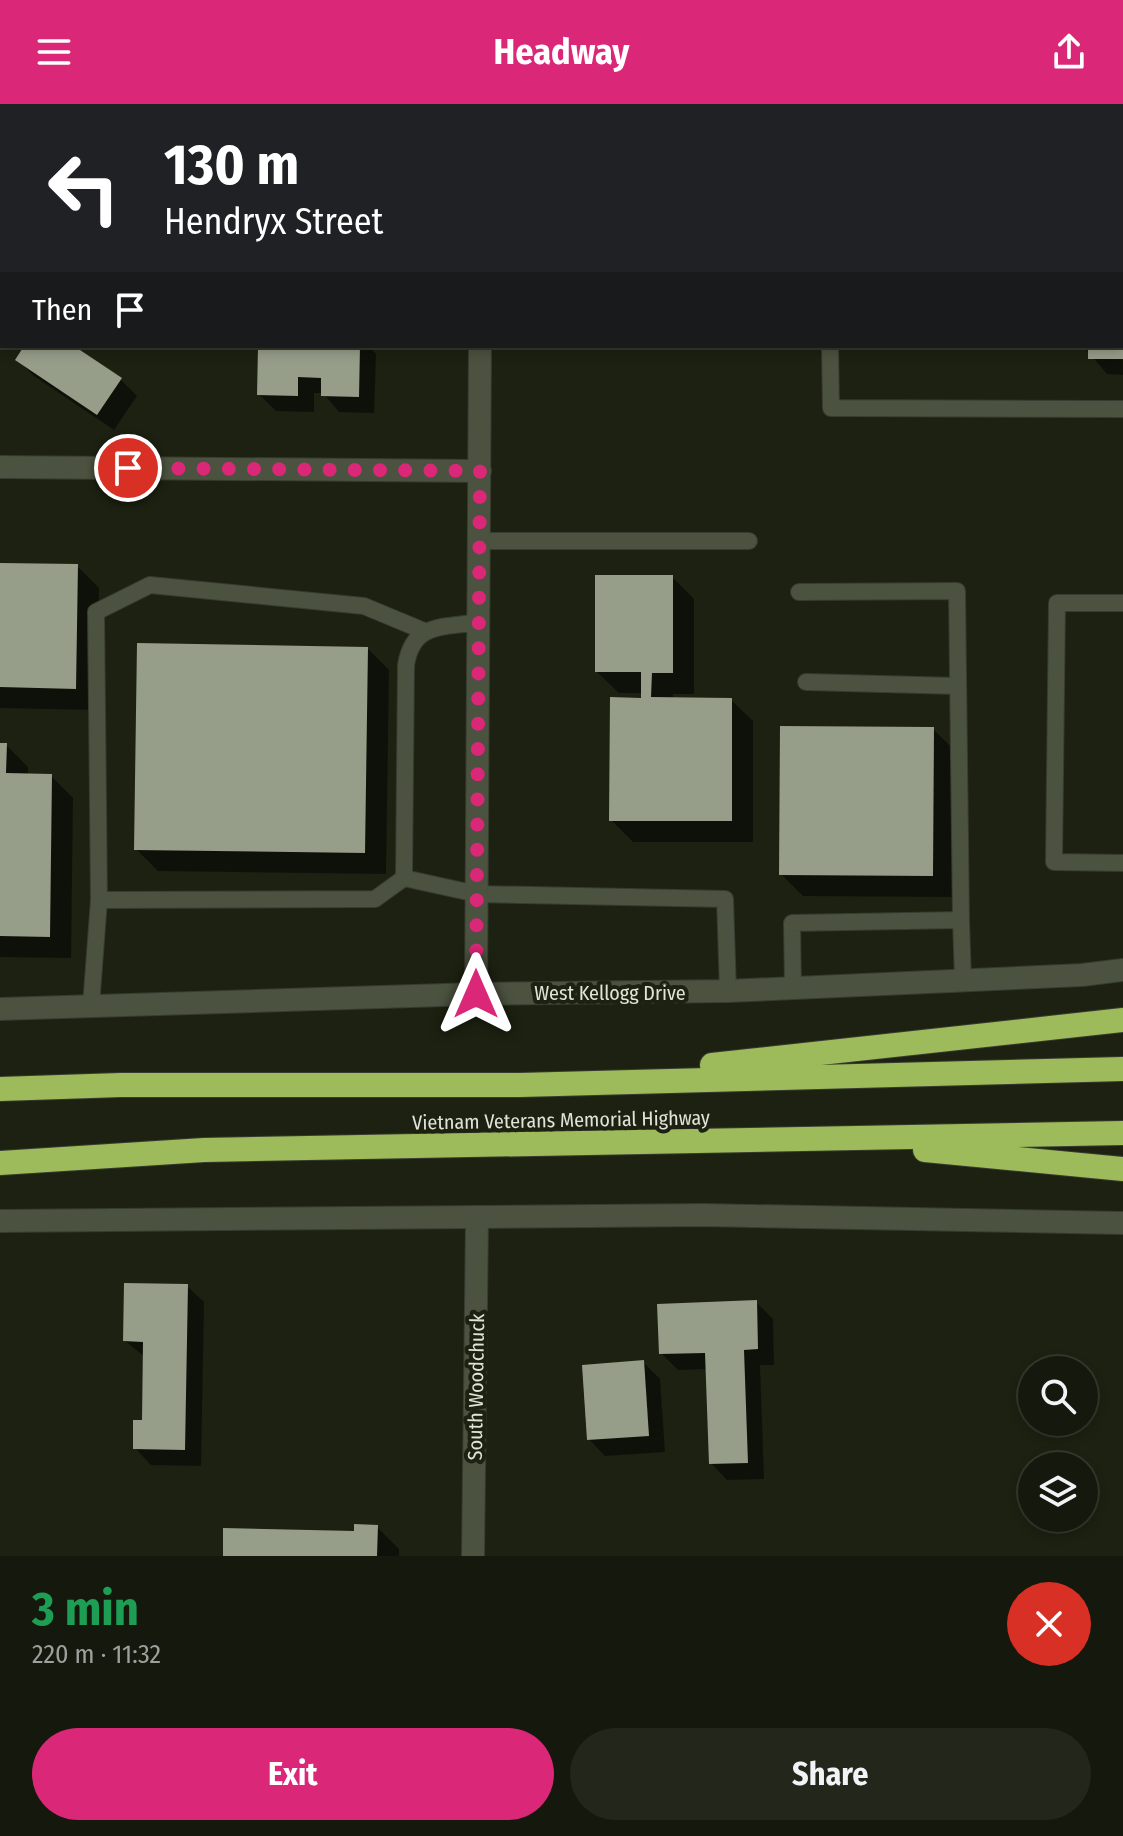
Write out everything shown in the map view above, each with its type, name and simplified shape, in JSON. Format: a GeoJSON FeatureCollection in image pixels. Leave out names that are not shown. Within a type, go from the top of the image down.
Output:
{"type":"FeatureCollection","features":[{"type":"Feature","properties":{"kind":"highway"},"geometry":{"type":"LineString","coordinates":[[520,1085],[1018,1035],[1123,1020]]}},
{"type":"Feature","properties":{"kind":"highway","name":"Vietnam Veterans Memorial Highway"},"geometry":{"type":"LineString","coordinates":[[0,1089],[121,1085],[520,1085],[1123,1069]]}},
{"type":"Feature","properties":{"kind":"highway","name":"Vietnam Veterans Memorial Highway"},"geometry":{"type":"LineString","coordinates":[[0,1163],[204,1150],[1123,1133]]}},
{"type":"Feature","properties":{"kind":"highway"},"geometry":{"type":"LineString","coordinates":[[819,1139],[1123,1169]]}},
{"type":"Feature","properties":{"kind":"main road"},"geometry":{"type":"LineString","coordinates":[[476,994],[480,348]]}},
{"type":"Feature","properties":{"kind":"main road"},"geometry":{"type":"LineString","coordinates":[[0,467],[480,471]]}},
{"type":"Feature","properties":{"kind":"main road","name":"West Kellogg Drive"},"geometry":{"type":"LineString","coordinates":[[0,1009],[476,994],[793,989],[1123,970]]}},
{"type":"Feature","properties":{"kind":"main road"},"geometry":{"type":"LineString","coordinates":[[0,1221],[703,1215],[1123,1223]]}},
{"type":"Feature","properties":{"kind":"main road","name":"South Woodchuck"},"geometry":{"type":"LineString","coordinates":[[473,1556],[477,1219]]}},
{"type":"Feature","properties":{"kind":"lane"},"geometry":{"type":"LineString","coordinates":[[830,348],[831,408],[1123,409]]}},
{"type":"Feature","properties":{"kind":"lane"},"geometry":{"type":"LineString","coordinates":[[480,541],[749,541]]}},
{"type":"Feature","properties":{"kind":"lane"},"geometry":{"type":"LineString","coordinates":[[91,1006],[99,900],[96,612],[150,585],[364,606],[424,631],[480,622]]}},
{"type":"Feature","properties":{"kind":"lane"},"geometry":{"type":"LineString","coordinates":[[799,592],[957,591],[963,981]]}},
{"type":"Feature","properties":{"kind":"lane"},"geometry":{"type":"LineString","coordinates":[[1123,603],[1057,603],[1054,862],[1123,863]]}},
{"type":"Feature","properties":{"kind":"lane"},"geometry":{"type":"LineString","coordinates":[[404,878],[406,665],[409,644],[424,631]]}},
{"type":"Feature","properties":{"kind":"lane"},"geometry":{"type":"LineString","coordinates":[[806,682],[958,686]]}},
{"type":"Feature","properties":{"kind":"lane"},"geometry":{"type":"LineString","coordinates":[[99,900],[375,899],[404,878],[477,894],[725,899],[728,991]]}},
{"type":"Feature","properties":{"kind":"lane"},"geometry":{"type":"LineString","coordinates":[[793,989],[792,923],[961,920]]}},
{"type":"Feature","properties":{"kind":"building"},"geometry":{"type":"Polygon","coordinates":[[[23,348],[77,348],[122,378],[97,415],[15,360],[23,348]]]}},
{"type":"Feature","properties":{"kind":"building"},"geometry":{"type":"Polygon","coordinates":[[[258,348],[360,348],[359,397],[321,396],[321,378],[298,377],[298,396],[257,395],[258,348]]]}},
{"type":"Feature","properties":{"kind":"building"},"geometry":{"type":"Polygon","coordinates":[[[1088,348],[1123,348],[1123,359],[1088,359],[1088,348]]]}},
{"type":"Feature","properties":{"kind":"building"},"geometry":{"type":"Polygon","coordinates":[[[0,563],[78,564],[76,689],[0,687],[0,563]]]}},
{"type":"Feature","properties":{"kind":"building"},"geometry":{"type":"Polygon","coordinates":[[[595,575],[673,575],[673,673],[652,673],[651,697],[732,698],[732,821],[609,821],[610,697],[641,698],[641,672],[595,672],[595,575]]]}},
{"type":"Feature","properties":{"kind":"building"},"geometry":{"type":"Polygon","coordinates":[[[137,643],[368,647],[365,853],[134,850],[137,643]]]}},
{"type":"Feature","properties":{"kind":"building"},"geometry":{"type":"Polygon","coordinates":[[[780,726],[934,727],[933,876],[779,875],[780,726]]]}},
{"type":"Feature","properties":{"kind":"building"},"geometry":{"type":"Polygon","coordinates":[[[0,743],[7,743],[6,773],[52,774],[50,937],[0,936],[0,743]]]}},
{"type":"Feature","properties":{"kind":"building"},"geometry":{"type":"Polygon","coordinates":[[[124,1283],[188,1284],[185,1450],[133,1449],[133,1420],[142,1420],[143,1342],[123,1341],[124,1283]]]}},
{"type":"Feature","properties":{"kind":"building"},"geometry":{"type":"Polygon","coordinates":[[[757,1300],[758,1349],[744,1350],[748,1463],[709,1464],[705,1353],[659,1354],[657,1304],[757,1300]]]}},
{"type":"Feature","properties":{"kind":"building"},"geometry":{"type":"Polygon","coordinates":[[[644,1360],[649,1436],[587,1440],[582,1365],[644,1360]]]}},
{"type":"Feature","properties":{"kind":"building"},"geometry":{"type":"Polygon","coordinates":[[[354,1524],[378,1525],[377,1556],[223,1556],[223,1528],[354,1531],[354,1524]]]}},
{"type":"Feature","properties":{"kind":"route"},"geometry":{"type":"LineString","coordinates":[[128,468],[480,471],[480,786],[476,994]]}}]}
